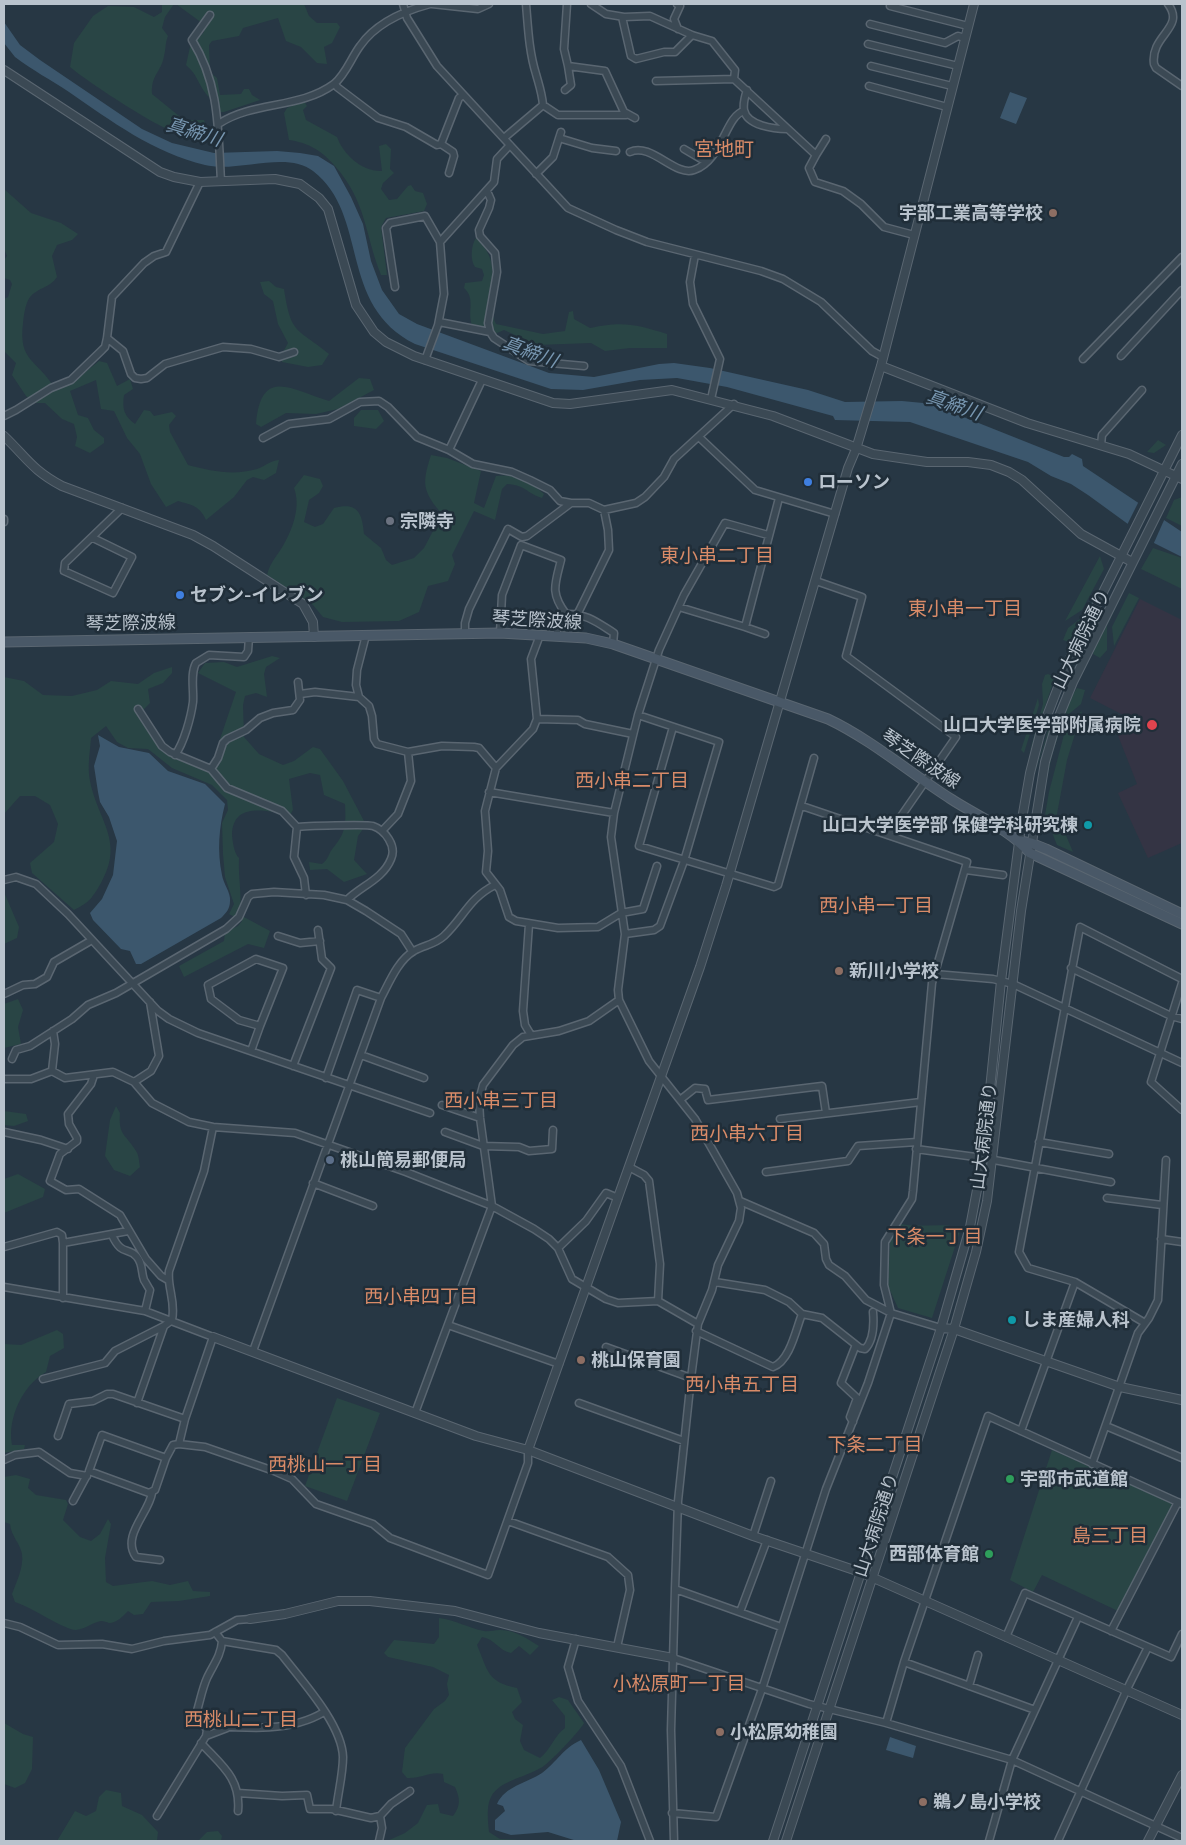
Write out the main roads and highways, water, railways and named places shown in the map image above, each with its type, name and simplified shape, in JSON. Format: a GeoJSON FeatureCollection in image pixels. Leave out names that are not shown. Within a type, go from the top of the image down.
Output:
{"type":"FeatureCollection","features":[{"type":"Feature","properties":{"kind":"main road","name":"琴芝際波線"},"geometry":{"type":"LineString","coordinates":[[4,642],[500,633],[586,638],[613,644],[780,704],[828,719],[847,728],[925,782],[1020,841],[1030,853],[1182,924]]}},
{"type":"Feature","properties":{"kind":"main road","name":"琴芝際波線"},"geometry":{"type":"LineString","coordinates":[[1020,841],[1031,843],[1182,914]]}},
{"type":"Feature","properties":{"kind":"place","name":"宇部工業高等学校"},"geometry":{"type":"Point","coordinates":[1053,213]}},
{"type":"Feature","properties":{"kind":"place","name":"ローソン"},"geometry":{"type":"Point","coordinates":[808,482]}},
{"type":"Feature","properties":{"kind":"place","name":"宗隣寺"},"geometry":{"type":"Point","coordinates":[390,521]}},
{"type":"Feature","properties":{"kind":"place","name":"セブン-イレブン"},"geometry":{"type":"Point","coordinates":[180,595]}},
{"type":"Feature","properties":{"kind":"place","name":"山口大学医学部附属病院"},"geometry":{"type":"Point","coordinates":[1152,725]}},
{"type":"Feature","properties":{"kind":"place","name":"山口大学医学部 保健学科研究棟"},"geometry":{"type":"Point","coordinates":[1088,825]}},
{"type":"Feature","properties":{"kind":"place","name":"新川小学校"},"geometry":{"type":"Point","coordinates":[839,971]}},
{"type":"Feature","properties":{"kind":"place","name":"桃山簡易郵便局"},"geometry":{"type":"Point","coordinates":[330,1160]}},
{"type":"Feature","properties":{"kind":"place","name":"しま産婦人科"},"geometry":{"type":"Point","coordinates":[1012,1320]}},
{"type":"Feature","properties":{"kind":"place","name":"桃山保育園"},"geometry":{"type":"Point","coordinates":[581,1360]}},
{"type":"Feature","properties":{"kind":"place","name":"宇部市武道館"},"geometry":{"type":"Point","coordinates":[1010,1479]}},
{"type":"Feature","properties":{"kind":"place","name":"西部体育館"},"geometry":{"type":"Point","coordinates":[989,1554]}},
{"type":"Feature","properties":{"kind":"place","name":"小松原幼稚園"},"geometry":{"type":"Point","coordinates":[720,1732]}},
{"type":"Feature","properties":{"kind":"place","name":"鵜ノ島小学校"},"geometry":{"type":"Point","coordinates":[923,1802]}},
{"type":"Feature","properties":{"kind":"district","name":"宮地町"},"geometry":{"type":"Point","coordinates":[724,149]}},
{"type":"Feature","properties":{"kind":"district","name":"東小串二丁目"},"geometry":{"type":"Point","coordinates":[717,556]}},
{"type":"Feature","properties":{"kind":"district","name":"東小串一丁目"},"geometry":{"type":"Point","coordinates":[965,609]}},
{"type":"Feature","properties":{"kind":"district","name":"西小串二丁目"},"geometry":{"type":"Point","coordinates":[632,781]}},
{"type":"Feature","properties":{"kind":"district","name":"西小串一丁目"},"geometry":{"type":"Point","coordinates":[876,906]}},
{"type":"Feature","properties":{"kind":"district","name":"西小串三丁目"},"geometry":{"type":"Point","coordinates":[501,1101]}},
{"type":"Feature","properties":{"kind":"district","name":"西小串六丁目"},"geometry":{"type":"Point","coordinates":[747,1134]}},
{"type":"Feature","properties":{"kind":"district","name":"下条一丁目"},"geometry":{"type":"Point","coordinates":[935,1237]}},
{"type":"Feature","properties":{"kind":"district","name":"西小串四丁目"},"geometry":{"type":"Point","coordinates":[421,1297]}},
{"type":"Feature","properties":{"kind":"district","name":"西小串五丁目"},"geometry":{"type":"Point","coordinates":[742,1385]}},
{"type":"Feature","properties":{"kind":"district","name":"下条二丁目"},"geometry":{"type":"Point","coordinates":[875,1445]}},
{"type":"Feature","properties":{"kind":"district","name":"西桃山一丁目"},"geometry":{"type":"Point","coordinates":[325,1465]}},
{"type":"Feature","properties":{"kind":"district","name":"島三丁目"},"geometry":{"type":"Point","coordinates":[1110,1536]}},
{"type":"Feature","properties":{"kind":"district","name":"小松原町一丁目"},"geometry":{"type":"Point","coordinates":[679,1684]}},
{"type":"Feature","properties":{"kind":"district","name":"西桃山二丁目"},"geometry":{"type":"Point","coordinates":[241,1720]}},
{"type":"Feature","properties":{"kind":"water label","name":"真締川"},"geometry":{"type":"Point","coordinates":[194,132]}},
{"type":"Feature","properties":{"kind":"water label","name":"真締川"},"geometry":{"type":"Point","coordinates":[530,352]}},
{"type":"Feature","properties":{"kind":"water label","name":"真締川"},"geometry":{"type":"Point","coordinates":[954,405]}}]}
